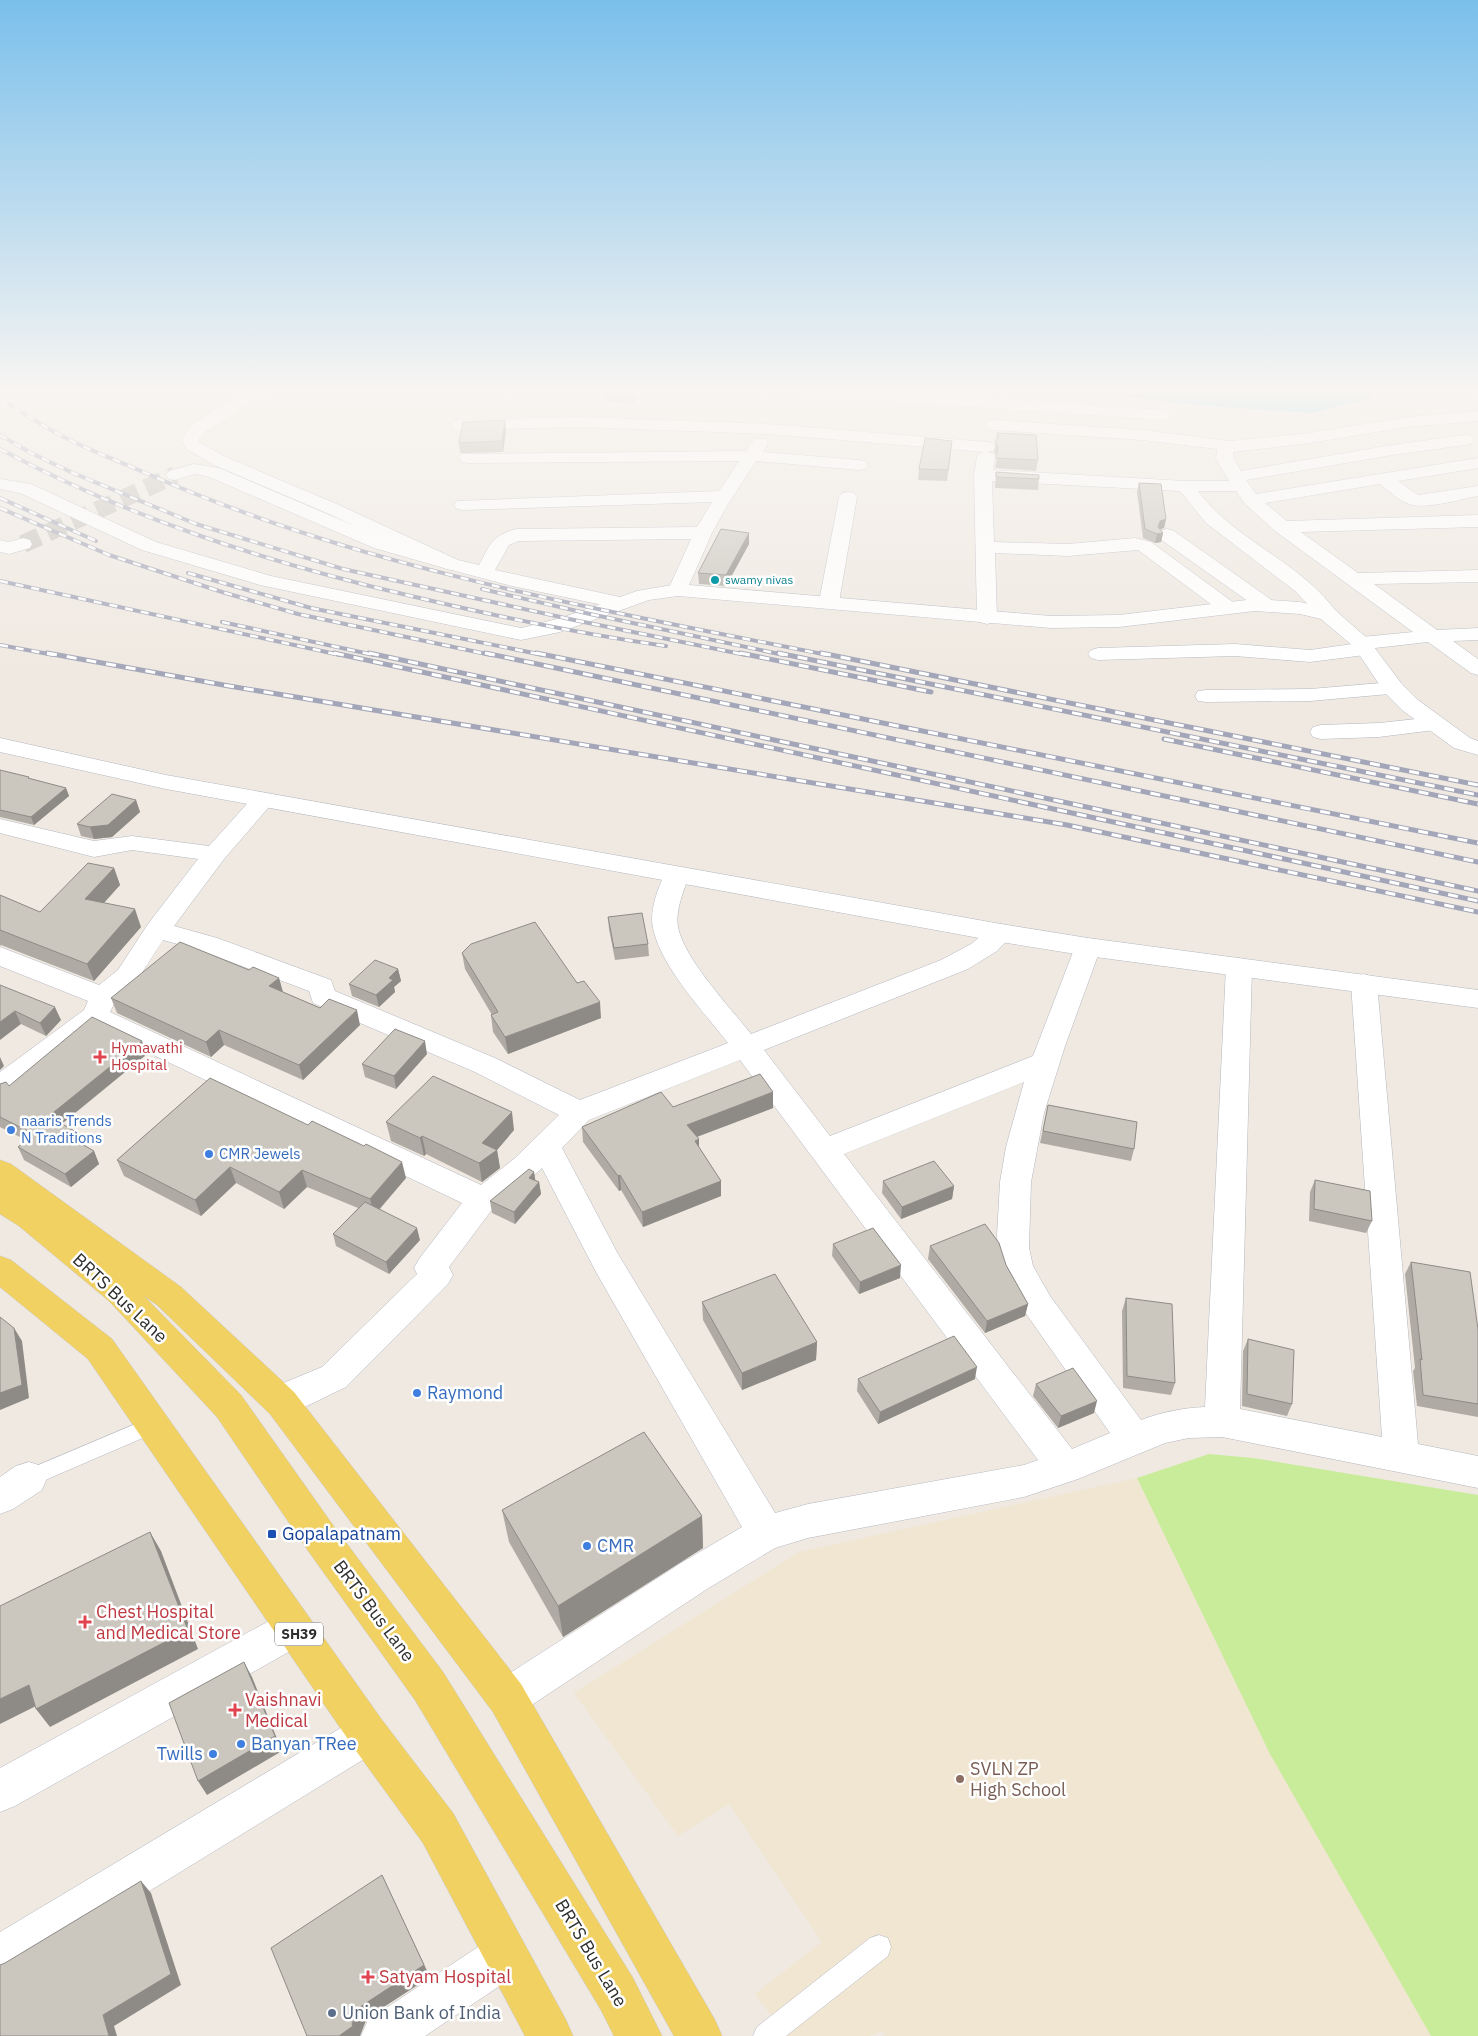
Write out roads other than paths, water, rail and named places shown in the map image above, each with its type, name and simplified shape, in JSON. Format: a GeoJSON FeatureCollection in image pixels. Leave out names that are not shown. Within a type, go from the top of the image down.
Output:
{"type":"FeatureCollection","features":[{"type":"Feature","properties":{"kind":"main road"},"geometry":{"type":"LineString","coordinates":[[0,1172],[170,1296],[282,1403],[507,1698],[699,2036]]}},
{"type":"Feature","properties":{"kind":"main road","name":"BRTS Bus Lane"},"geometry":{"type":"LineString","coordinates":[[0,1199],[30,1217],[120,1292],[229,1406],[322,1540],[429,1686],[617,1994],[639,2036]]}},
{"type":"Feature","properties":{"kind":"main road","name":"SH39"},"geometry":{"type":"LineString","coordinates":[[0,1269],[100,1349],[368,1734],[438,1828],[550,2036]]}},
{"type":"Feature","properties":{"kind":"street"},"geometry":{"type":"LineString","coordinates":[[0,484],[25,488],[149,546],[267,581],[504,632],[521,634],[536,632],[645,595],[678,590],[1051,622],[1101,622],[1176,615],[1227,607],[1266,605],[1300,608],[1328,614]]}},
{"type":"Feature","properties":{"kind":"street"},"geometry":{"type":"LineString","coordinates":[[240,484],[381,544],[512,580],[622,603]]}},
{"type":"Feature","properties":{"kind":"street"},"geometry":{"type":"LineString","coordinates":[[274,484],[452,564]]}},
{"type":"Feature","properties":{"kind":"street"},"geometry":{"type":"LineString","coordinates":[[678,590],[703,533],[733,484]]}},
{"type":"Feature","properties":{"kind":"street"},"geometry":{"type":"LineString","coordinates":[[983,484],[987,618]]}},
{"type":"Feature","properties":{"kind":"street"},"geometry":{"type":"LineString","coordinates":[[1149,484],[1242,487],[1288,484]]}},
{"type":"Feature","properties":{"kind":"street"},"geometry":{"type":"LineString","coordinates":[[1240,484],[1282,528],[1478,669]]}},
{"type":"Feature","properties":{"kind":"street"},"geometry":{"type":"LineString","coordinates":[[1242,487],[1254,484]]}},
{"type":"Feature","properties":{"kind":"street"},"geometry":{"type":"LineString","coordinates":[[1391,484],[1414,500],[1425,500],[1478,491]]}},
{"type":"Feature","properties":{"kind":"street"},"geometry":{"type":"LineString","coordinates":[[1185,486],[1211,518],[1294,580],[1318,601],[1328,614],[1363,646],[1393,688],[1410,705],[1462,743],[1478,748]]}},
{"type":"Feature","properties":{"kind":"street"},"geometry":{"type":"LineString","coordinates":[[463,505],[725,496]]}},
{"type":"Feature","properties":{"kind":"street"},"geometry":{"type":"LineString","coordinates":[[829,602],[848,497]]}},
{"type":"Feature","properties":{"kind":"street"},"geometry":{"type":"LineString","coordinates":[[1282,528],[1478,521]]}},
{"type":"Feature","properties":{"kind":"street"},"geometry":{"type":"LineString","coordinates":[[484,573],[502,541],[516,535],[703,533]]}},
{"type":"Feature","properties":{"kind":"street"},"geometry":{"type":"LineString","coordinates":[[1167,536],[1266,605]]}},
{"type":"Feature","properties":{"kind":"street"},"geometry":{"type":"LineString","coordinates":[[0,546],[10,548],[23,544]]}},
{"type":"Feature","properties":{"kind":"street"},"geometry":{"type":"LineString","coordinates":[[986,547],[1068,550],[1135,544],[1144,546],[1227,607]]}},
{"type":"Feature","properties":{"kind":"street"},"geometry":{"type":"LineString","coordinates":[[1353,579],[1478,576]]}},
{"type":"Feature","properties":{"kind":"street"},"geometry":{"type":"LineString","coordinates":[[1098,654],[1235,650],[1310,656],[1430,636],[1478,634]]}},
{"type":"Feature","properties":{"kind":"street"},"geometry":{"type":"LineString","coordinates":[[1206,696],[1310,696],[1393,688]]}},
{"type":"Feature","properties":{"kind":"street"},"geometry":{"type":"LineString","coordinates":[[1321,732],[1379,730],[1435,724]]}},
{"type":"Feature","properties":{"kind":"street"},"geometry":{"type":"LineString","coordinates":[[0,745],[166,782],[1001,933],[1088,947],[1478,999]]}},
{"type":"Feature","properties":{"kind":"street"},"geometry":{"type":"LineString","coordinates":[[0,1087],[99,1007],[127,976],[157,930],[215,854],[262,800]]}},
{"type":"Feature","properties":{"kind":"street"},"geometry":{"type":"LineString","coordinates":[[0,826],[94,849],[132,842],[215,854]]}},
{"type":"Feature","properties":{"kind":"street"},"geometry":{"type":"LineString","coordinates":[[677,875],[666,909],[665,926],[672,948],[683,966],[825,1150],[1065,1468]]}},
{"type":"Feature","properties":{"kind":"street"},"geometry":{"type":"LineString","coordinates":[[157,930],[208,944],[321,986],[323,996],[485,1066],[579,1112]]}},
{"type":"Feature","properties":{"kind":"street"},"geometry":{"type":"LineString","coordinates":[[282,1403],[294,1395],[334,1377],[375,1339],[437,1276],[430,1268],[483,1199],[508,1182],[579,1112],[968,960],[986,948],[1001,933]]}},
{"type":"Feature","properties":{"kind":"street"},"geometry":{"type":"LineString","coordinates":[[1088,947],[1044,1063],[1034,1096],[1016,1171],[1012,1243],[1016,1264],[1039,1307],[1134,1438]]}},
{"type":"Feature","properties":{"kind":"street"},"geometry":{"type":"LineString","coordinates":[[0,956],[483,1199]]}},
{"type":"Feature","properties":{"kind":"street"},"geometry":{"type":"LineString","coordinates":[[1222,1422],[1239,967]]}},
{"type":"Feature","properties":{"kind":"street"},"geometry":{"type":"LineString","coordinates":[[1364,983],[1401,1456]]}},
{"type":"Feature","properties":{"kind":"street"},"geometry":{"type":"LineString","coordinates":[[825,1150],[1044,1063]]}},
{"type":"Feature","properties":{"kind":"street"},"geometry":{"type":"LineString","coordinates":[[546,1146],[608,1263],[766,1533]]}},
{"type":"Feature","properties":{"kind":"street"},"geometry":{"type":"LineString","coordinates":[[507,1698],[694,1576],[766,1533],[808,1521],[1024,1482],[1065,1468],[1162,1428],[1189,1423],[1222,1422],[1478,1472]]}},
{"type":"Feature","properties":{"kind":"street"},"geometry":{"type":"LineString","coordinates":[[0,1497],[29,1478]]}},
{"type":"Feature","properties":{"kind":"street"},"geometry":{"type":"LineString","coordinates":[[0,1791],[294,1628]]}},
{"type":"Feature","properties":{"kind":"street"},"geometry":{"type":"LineString","coordinates":[[0,1958],[368,1734]]}},
{"type":"Feature","properties":{"kind":"street"},"geometry":{"type":"LineString","coordinates":[[384,2036],[506,1956]]}},
{"type":"Feature","properties":{"kind":"lane"},"geometry":{"type":"LineString","coordinates":[[29,1478],[152,1424]]}},
{"type":"Feature","properties":{"kind":"lane"},"geometry":{"type":"LineString","coordinates":[[766,2036],[879,1947]]}},
{"type":"Feature","properties":{"kind":"tunnel"},"geometry":{"type":"LineString","coordinates":[[23,544],[155,484]]}},
{"type":"Feature","properties":{"kind":"railway"},"geometry":{"type":"LineString","coordinates":[[71,484],[99,497],[201,536],[304,569],[411,596],[506,617],[602,636],[666,646]]}},
{"type":"Feature","properties":{"kind":"railway"},"geometry":{"type":"LineString","coordinates":[[100,484],[196,524],[343,569],[574,620],[746,655]]}},
{"type":"Feature","properties":{"kind":"railway"},"geometry":{"type":"LineString","coordinates":[[173,484],[230,507],[313,536],[397,561],[568,603],[827,655]]}},
{"type":"Feature","properties":{"kind":"railway"},"geometry":{"type":"LineString","coordinates":[[0,498],[96,541]]}},
{"type":"Feature","properties":{"kind":"railway"},"geometry":{"type":"LineString","coordinates":[[0,508],[109,555],[222,592],[298,614],[491,655]]}},
{"type":"Feature","properties":{"kind":"railway"},"geometry":{"type":"LineString","coordinates":[[188,573],[311,608],[543,655]]}},
{"type":"Feature","properties":{"kind":"railway"},"geometry":{"type":"LineString","coordinates":[[0,581],[340,655]]}},
{"type":"Feature","properties":{"kind":"railway"},"geometry":{"type":"LineString","coordinates":[[482,589],[784,655]]}},
{"type":"Feature","properties":{"kind":"railway"},"geometry":{"type":"LineString","coordinates":[[222,622],[374,655]]}},
{"type":"Feature","properties":{"kind":"railway"},"geometry":{"type":"LineString","coordinates":[[0,645],[54,655]]}},
{"type":"Feature","properties":{"kind":"railway"},"geometry":{"type":"LineString","coordinates":[[47,653],[229,686],[1067,825],[1478,912]]}},
{"type":"Feature","properties":{"kind":"railway"},"geometry":{"type":"LineString","coordinates":[[334,653],[1478,901]]}},
{"type":"Feature","properties":{"kind":"railway"},"geometry":{"type":"LineString","coordinates":[[369,653],[1478,891]]}},
{"type":"Feature","properties":{"kind":"railway"},"geometry":{"type":"LineString","coordinates":[[485,653],[1478,862]]}},
{"type":"Feature","properties":{"kind":"railway"},"geometry":{"type":"LineString","coordinates":[[536,653],[1478,843]]}},
{"type":"Feature","properties":{"kind":"railway"},"geometry":{"type":"LineString","coordinates":[[740,653],[931,692]]}},
{"type":"Feature","properties":{"kind":"railway"},"geometry":{"type":"LineString","coordinates":[[778,653],[1478,795]]}},
{"type":"Feature","properties":{"kind":"railway"},"geometry":{"type":"LineString","coordinates":[[821,653],[1478,785]]}},
{"type":"Feature","properties":{"kind":"railway"},"geometry":{"type":"LineString","coordinates":[[1164,739],[1478,804]]}},
{"type":"Feature","properties":{"kind":"place","name":"swamy nivas"},"geometry":{"type":"Point","coordinates":[715,580]}},
{"type":"Feature","properties":{"kind":"place","name":"Hymavathi Hospital"},"geometry":{"type":"Point","coordinates":[100,1057]}},
{"type":"Feature","properties":{"kind":"place","name":"naaris Trends N Traditions"},"geometry":{"type":"Point","coordinates":[11,1130]}},
{"type":"Feature","properties":{"kind":"place","name":"CMR Jewels"},"geometry":{"type":"Point","coordinates":[209,1154]}},
{"type":"Feature","properties":{"kind":"place","name":"Raymond"},"geometry":{"type":"Point","coordinates":[417,1393]}},
{"type":"Feature","properties":{"kind":"place","name":"Gopalapatnam"},"geometry":{"type":"Point","coordinates":[272,1534]}},
{"type":"Feature","properties":{"kind":"place","name":"CMR"},"geometry":{"type":"Point","coordinates":[587,1546]}},
{"type":"Feature","properties":{"kind":"place","name":"Chest Hospital and Medical Store"},"geometry":{"type":"Point","coordinates":[85,1622]}},
{"type":"Feature","properties":{"kind":"place","name":"Vaishnavi Medical"},"geometry":{"type":"Point","coordinates":[235,1710]}},
{"type":"Feature","properties":{"kind":"place","name":"Banyan TRee"},"geometry":{"type":"Point","coordinates":[241,1744]}},
{"type":"Feature","properties":{"kind":"place","name":"Twills"},"geometry":{"type":"Point","coordinates":[213,1754]}},
{"type":"Feature","properties":{"kind":"place","name":"SVLN ZP High School"},"geometry":{"type":"Point","coordinates":[960,1779]}},
{"type":"Feature","properties":{"kind":"place","name":"Satyam Hospital"},"geometry":{"type":"Point","coordinates":[368,1977]}},
{"type":"Feature","properties":{"kind":"place","name":"Union Bank of India"},"geometry":{"type":"Point","coordinates":[332,2013]}}]}
